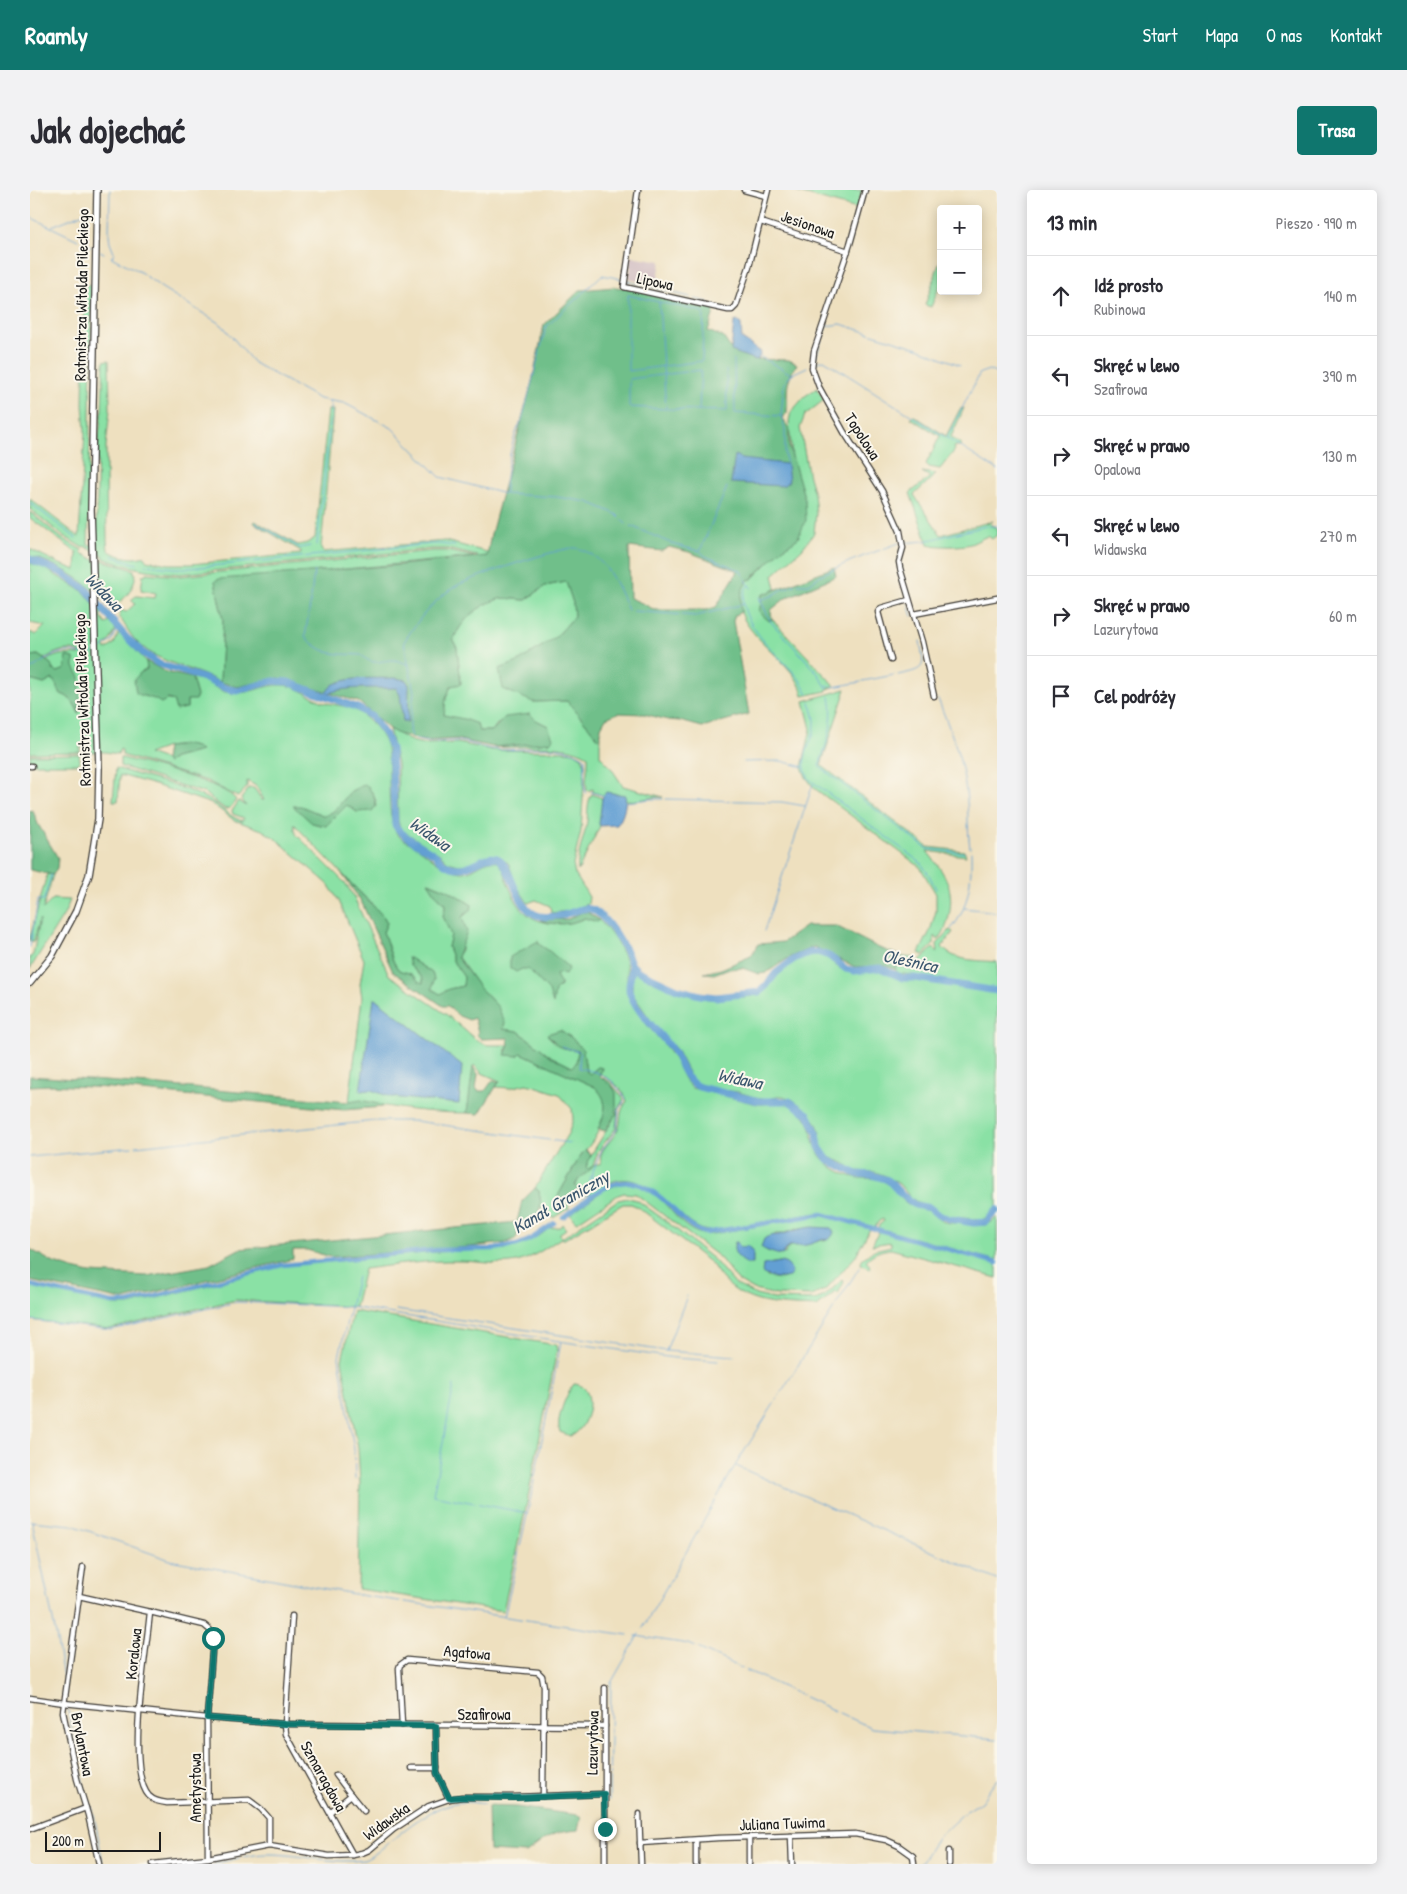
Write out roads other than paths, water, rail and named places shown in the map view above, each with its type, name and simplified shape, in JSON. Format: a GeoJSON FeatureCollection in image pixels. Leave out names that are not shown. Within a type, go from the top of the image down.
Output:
{"type":"FeatureCollection","features":[{"type":"Feature","properties":{"kind":"main road","name":"Rotmistrza Witolda Pileckiego"},"geometry":{"type":"LineString","coordinates":[[30,983],[52,956],[76,912],[89,875],[97,833],[99,768],[92,544],[97,190]]}},
{"type":"Feature","properties":{"kind":"street","name":"Lipowa"},"geometry":{"type":"LineString","coordinates":[[638,190],[624,287],[732,310],[736,306],[749,267],[761,222]]}},
{"type":"Feature","properties":{"kind":"street"},"geometry":{"type":"LineString","coordinates":[[744,190],[766,196]]}},
{"type":"Feature","properties":{"kind":"street"},"geometry":{"type":"LineString","coordinates":[[761,222],[768,190]]}},
{"type":"Feature","properties":{"kind":"street","name":"Topolowa"},"geometry":{"type":"LineString","coordinates":[[864,190],[848,251],[814,351],[812,371],[835,416],[882,491],[892,511],[903,542],[899,564],[914,614],[934,696]]}},
{"type":"Feature","properties":{"kind":"street","name":"Jesionowa"},"geometry":{"type":"LineString","coordinates":[[761,222],[848,251]]}},
{"type":"Feature","properties":{"kind":"street"},"geometry":{"type":"LineString","coordinates":[[914,614],[997,598]]}},
{"type":"Feature","properties":{"kind":"street"},"geometry":{"type":"LineString","coordinates":[[891,660],[878,612],[880,608],[909,600]]}},
{"type":"Feature","properties":{"kind":"street","name":"Brylantowa"},"geometry":{"type":"LineString","coordinates":[[83,1568],[63,1712],[77,1779],[99,1864]]}},
{"type":"Feature","properties":{"kind":"street","name":"Koralowa"},"geometry":{"type":"LineString","coordinates":[[79,1596],[150,1612],[144,1649],[137,1746],[144,1788],[148,1795],[161,1802],[249,1800],[267,1814],[269,1818],[268,1846]]}},
{"type":"Feature","properties":{"kind":"street","name":"Ametystowa"},"geometry":{"type":"LineString","coordinates":[[150,1612],[204,1625],[210,1630],[214,1642],[207,1718],[208,1858]]}},
{"type":"Feature","properties":{"kind":"street","name":"Szmaragdowa"},"geometry":{"type":"LineString","coordinates":[[292,1616],[285,1724],[286,1734],[353,1855]]}},
{"type":"Feature","properties":{"kind":"street","name":"Agatowa"},"geometry":{"type":"LineString","coordinates":[[402,1725],[399,1668],[407,1660],[538,1672],[544,1681],[544,1726]]}},
{"type":"Feature","properties":{"kind":"street","name":"Lazurytowa"},"geometry":{"type":"LineString","coordinates":[[605,1688],[605,1864]]}},
{"type":"Feature","properties":{"kind":"street","name":"Szafirowa"},"geometry":{"type":"LineString","coordinates":[[30,1698],[207,1718],[285,1724],[605,1726]]}},
{"type":"Feature","properties":{"kind":"street"},"geometry":{"type":"LineString","coordinates":[[436,1726],[437,1773],[449,1798]]}},
{"type":"Feature","properties":{"kind":"street"},"geometry":{"type":"LineString","coordinates":[[543,1796],[544,1726]]}},
{"type":"Feature","properties":{"kind":"street"},"geometry":{"type":"LineString","coordinates":[[411,1768],[437,1768]]}},
{"type":"Feature","properties":{"kind":"street"},"geometry":{"type":"LineString","coordinates":[[336,1775],[364,1811]]}},
{"type":"Feature","properties":{"kind":"street","name":"Widawska"},"geometry":{"type":"LineString","coordinates":[[153,1864],[208,1858],[268,1846],[329,1856],[353,1855],[368,1850],[394,1829],[429,1806],[449,1798],[604,1794]]}},
{"type":"Feature","properties":{"kind":"street"},"geometry":{"type":"LineString","coordinates":[[330,1812],[351,1795]]}},
{"type":"Feature","properties":{"kind":"street"},"geometry":{"type":"LineString","coordinates":[[30,1829],[86,1808]]}},
{"type":"Feature","properties":{"kind":"street"},"geometry":{"type":"LineString","coordinates":[[639,1814],[641,1864]]}},
{"type":"Feature","properties":{"kind":"street","name":"Juliana Tuwima"},"geometry":{"type":"LineString","coordinates":[[640,1843],[844,1833],[867,1835],[899,1846],[913,1856],[914,1863]]}},
{"type":"Feature","properties":{"kind":"street"},"geometry":{"type":"LineString","coordinates":[[791,1836],[792,1864]]}},
{"type":"Feature","properties":{"kind":"street"},"geometry":{"type":"LineString","coordinates":[[749,1837],[749,1864]]}},
{"type":"Feature","properties":{"kind":"street"},"geometry":{"type":"LineString","coordinates":[[696,1840],[696,1864]]}},
{"type":"Feature","properties":{"kind":"street"},"geometry":{"type":"LineString","coordinates":[[949,1851],[950,1864]]}},
{"type":"Feature","properties":{"kind":"water"},"geometry":{"type":"Polygon","coordinates":[[[737,321],[741,324],[742,339],[761,352],[758,359],[755,360],[731,351],[734,322],[737,321]]]}},
{"type":"Feature","properties":{"kind":"water"},"geometry":{"type":"Polygon","coordinates":[[[735,455],[742,459],[787,464],[789,481],[783,486],[731,483],[735,455]]]}},
{"type":"Feature","properties":{"kind":"water"},"geometry":{"type":"Polygon","coordinates":[[[395,678],[406,680],[409,685],[408,722],[403,722],[400,695],[396,688],[339,690],[324,696],[332,685],[341,681],[395,678]]]}},
{"type":"Feature","properties":{"kind":"water"},"geometry":{"type":"Polygon","coordinates":[[[606,792],[625,795],[624,811],[617,825],[600,826],[599,824],[602,798],[606,792]]]}},
{"type":"Feature","properties":{"kind":"water"},"geometry":{"type":"Polygon","coordinates":[[[374,999],[462,1066],[459,1104],[391,1097],[371,1090],[360,1091],[374,999]]]}},
{"type":"Feature","properties":{"kind":"water"},"geometry":{"type":"Polygon","coordinates":[[[812,1227],[831,1228],[834,1232],[828,1239],[807,1245],[789,1246],[782,1255],[761,1247],[764,1239],[769,1236],[812,1227]]]}},
{"type":"Feature","properties":{"kind":"water"},"geometry":{"type":"Polygon","coordinates":[[[735,1242],[740,1247],[748,1246],[753,1252],[753,1264],[747,1264],[738,1257],[734,1249],[735,1242]]]}},
{"type":"Feature","properties":{"kind":"water"},"geometry":{"type":"Polygon","coordinates":[[[780,1262],[789,1266],[792,1272],[791,1276],[776,1278],[762,1273],[763,1265],[780,1262]]]}},
{"type":"Feature","properties":{"kind":"waterway"},"geometry":{"type":"LineString","coordinates":[[110,190],[109,234],[114,253],[112,258]]}},
{"type":"Feature","properties":{"kind":"waterway"},"geometry":{"type":"LineString","coordinates":[[52,226],[84,213]]}},
{"type":"Feature","properties":{"kind":"waterway"},"geometry":{"type":"LineString","coordinates":[[30,217],[78,240]]}},
{"type":"Feature","properties":{"kind":"waterway"},"geometry":{"type":"LineString","coordinates":[[83,243],[91,247]]}},
{"type":"Feature","properties":{"kind":"waterway"},"geometry":{"type":"LineString","coordinates":[[100,251],[104,253]]}},
{"type":"Feature","properties":{"kind":"waterway"},"geometry":{"type":"LineString","coordinates":[[111,257],[139,271],[162,288],[222,325],[254,363],[319,399],[344,403],[392,428],[440,477],[505,494],[557,497],[588,502],[616,514],[626,524]]}},
{"type":"Feature","properties":{"kind":"waterway"},"geometry":{"type":"LineString","coordinates":[[505,493],[512,445],[522,420],[546,327],[602,275],[622,279]]}},
{"type":"Feature","properties":{"kind":"waterway"},"geometry":{"type":"LineString","coordinates":[[626,281],[690,297]]}},
{"type":"Feature","properties":{"kind":"waterway"},"geometry":{"type":"LineString","coordinates":[[659,302],[704,312],[702,361],[628,371],[628,295],[659,302],[663,366],[666,409],[629,407],[629,379],[701,370],[699,410]]}},
{"type":"Feature","properties":{"kind":"waterway"},"geometry":{"type":"LineString","coordinates":[[695,299],[708,302]]}},
{"type":"Feature","properties":{"kind":"waterway"},"geometry":{"type":"LineString","coordinates":[[815,360],[826,326],[841,324],[918,348],[960,365]]}},
{"type":"Feature","properties":{"kind":"waterway"},"geometry":{"type":"LineString","coordinates":[[759,356],[791,374]]}},
{"type":"Feature","properties":{"kind":"waterway"},"geometry":{"type":"LineString","coordinates":[[734,360],[735,413],[781,416]]}},
{"type":"Feature","properties":{"kind":"waterway"},"geometry":{"type":"LineString","coordinates":[[815,363],[824,360],[997,470]]}},
{"type":"Feature","properties":{"kind":"waterway"},"geometry":{"type":"LineString","coordinates":[[787,464],[785,456],[785,430],[781,416],[784,383],[792,374],[807,367]]}},
{"type":"Feature","properties":{"kind":"waterway"},"geometry":{"type":"LineString","coordinates":[[667,409],[727,411],[726,370]]}},
{"type":"Feature","properties":{"kind":"waterway"},"geometry":{"type":"LineString","coordinates":[[947,438],[980,373],[989,370],[997,374]]}},
{"type":"Feature","properties":{"kind":"waterway"},"geometry":{"type":"LineString","coordinates":[[317,545],[331,414],[331,405],[328,401]]}},
{"type":"Feature","properties":{"kind":"waterway"},"geometry":{"type":"LineString","coordinates":[[631,526],[675,545],[700,551],[727,487]]}},
{"type":"Feature","properties":{"kind":"waterway"},"geometry":{"type":"LineString","coordinates":[[30,503],[76,538]]}},
{"type":"Feature","properties":{"kind":"waterway"},"geometry":{"type":"LineString","coordinates":[[256,523],[300,548],[310,546]]}},
{"type":"Feature","properties":{"kind":"waterway"},"geometry":{"type":"LineString","coordinates":[[903,543],[925,541],[986,526],[997,526]]}},
{"type":"Feature","properties":{"kind":"waterway"},"geometry":{"type":"LineString","coordinates":[[760,600],[798,584],[809,584],[821,575],[851,561],[899,543]]}},
{"type":"Feature","properties":{"kind":"waterway"},"geometry":{"type":"LineString","coordinates":[[146,565],[190,568],[431,544],[455,546]]}},
{"type":"Feature","properties":{"kind":"waterway"},"geometry":{"type":"LineString","coordinates":[[586,793],[584,786],[585,758],[574,752],[552,748],[491,749],[457,741],[429,742],[412,738],[409,731],[414,692],[404,642],[427,611],[440,597],[456,586],[516,563],[568,549],[576,548],[586,552],[603,564],[615,581],[628,610]]}},
{"type":"Feature","properties":{"kind":"waterway"},"geometry":{"type":"LineString","coordinates":[[701,552],[705,556],[740,570],[751,588]]}},
{"type":"Feature","properties":{"kind":"waterway"},"geometry":{"type":"LineString","coordinates":[[112,556],[137,564]]}},
{"type":"Feature","properties":{"kind":"waterway","name":"Widawa"},"geometry":{"type":"LineString","coordinates":[[30,559],[60,572],[86,589],[126,637],[143,653],[159,664],[237,691],[273,681],[288,682],[358,708],[372,717],[386,736],[391,749],[395,825],[398,830],[436,855],[450,867],[470,866],[490,857],[499,859],[508,871],[525,906],[540,916],[560,916],[580,909],[597,912],[623,945],[629,959],[632,967],[629,990],[634,1002],[644,1017],[673,1051],[686,1076],[694,1084],[699,1087],[759,1101],[789,1101],[808,1114],[817,1133],[819,1147],[828,1160],[857,1174],[872,1175],[888,1180],[915,1205],[930,1208],[938,1215],[974,1223],[986,1222],[997,1210]]}},
{"type":"Feature","properties":{"kind":"waterway"},"geometry":{"type":"LineString","coordinates":[[311,598],[314,571]]}},
{"type":"Feature","properties":{"kind":"waterway"},"geometry":{"type":"LineString","coordinates":[[749,584],[744,595],[744,607],[749,620],[767,644],[797,676],[808,694]]}},
{"type":"Feature","properties":{"kind":"waterway"},"geometry":{"type":"LineString","coordinates":[[759,597],[771,622],[816,671],[827,688]]}},
{"type":"Feature","properties":{"kind":"waterway"},"geometry":{"type":"LineString","coordinates":[[311,599],[305,637],[319,648],[331,653],[361,655],[373,662],[394,660],[409,665]]}},
{"type":"Feature","properties":{"kind":"waterway"},"geometry":{"type":"LineString","coordinates":[[633,611],[696,616],[744,604]]}},
{"type":"Feature","properties":{"kind":"waterway"},"geometry":{"type":"LineString","coordinates":[[908,604],[912,616]]}},
{"type":"Feature","properties":{"kind":"waterway"},"geometry":{"type":"LineString","coordinates":[[99,650],[112,641],[119,627]]}},
{"type":"Feature","properties":{"kind":"waterway"},"geometry":{"type":"LineString","coordinates":[[898,675],[914,671],[921,666],[923,657],[920,641]]}},
{"type":"Feature","properties":{"kind":"waterway"},"geometry":{"type":"LineString","coordinates":[[30,670],[56,654],[69,652],[93,653]]}},
{"type":"Feature","properties":{"kind":"waterway"},"geometry":{"type":"LineString","coordinates":[[863,681],[894,675]]}},
{"type":"Feature","properties":{"kind":"waterway"},"geometry":{"type":"LineString","coordinates":[[827,685],[833,687],[861,682]]}},
{"type":"Feature","properties":{"kind":"waterway"},"geometry":{"type":"LineString","coordinates":[[830,697],[831,723],[819,766],[927,849],[964,853]]}},
{"type":"Feature","properties":{"kind":"waterway"},"geometry":{"type":"LineString","coordinates":[[938,699],[961,763],[967,801],[970,848]]}},
{"type":"Feature","properties":{"kind":"waterway"},"geometry":{"type":"LineString","coordinates":[[810,702],[815,722],[804,763],[809,779],[921,863],[936,889]]}},
{"type":"Feature","properties":{"kind":"waterway"},"geometry":{"type":"LineString","coordinates":[[744,762],[781,761],[804,767]]}},
{"type":"Feature","properties":{"kind":"waterway"},"geometry":{"type":"LineString","coordinates":[[764,931],[813,784]]}},
{"type":"Feature","properties":{"kind":"waterway"},"geometry":{"type":"LineString","coordinates":[[591,792],[605,796]]}},
{"type":"Feature","properties":{"kind":"waterway"},"geometry":{"type":"LineString","coordinates":[[626,802],[663,799]]}},
{"type":"Feature","properties":{"kind":"waterway"},"geometry":{"type":"LineString","coordinates":[[666,799],[782,802],[805,806]]}},
{"type":"Feature","properties":{"kind":"waterway"},"geometry":{"type":"LineString","coordinates":[[951,929],[966,903],[970,883],[971,852]]}},
{"type":"Feature","properties":{"kind":"waterway"},"geometry":{"type":"LineString","coordinates":[[30,947],[38,900],[44,900],[51,875]]}},
{"type":"Feature","properties":{"kind":"waterway"},"geometry":{"type":"LineString","coordinates":[[964,908],[997,912]]}},
{"type":"Feature","properties":{"kind":"waterway","name":"Oleśnica"},"geometry":{"type":"LineString","coordinates":[[632,965],[638,971],[677,989],[716,997],[759,992],[776,973],[794,959],[808,953],[817,952],[829,956],[846,969],[855,971],[880,968],[903,978],[915,978],[997,991]]}},
{"type":"Feature","properties":{"kind":"waterway"},"geometry":{"type":"LineString","coordinates":[[561,1046],[580,1052],[579,1068],[596,1072],[612,1081],[626,1099],[619,1109],[617,1129],[601,1151],[580,1205]]}},
{"type":"Feature","properties":{"kind":"waterway"},"geometry":{"type":"LineString","coordinates":[[136,1146],[375,1121],[415,1121],[570,1143]]}},
{"type":"Feature","properties":{"kind":"waterway"},"geometry":{"type":"LineString","coordinates":[[30,1157],[132,1147]]}},
{"type":"Feature","properties":{"kind":"waterway"},"geometry":{"type":"LineString","coordinates":[[590,1177],[611,1184]]}},
{"type":"Feature","properties":{"kind":"waterway","name":"Kanał Graniczny"},"geometry":{"type":"LineString","coordinates":[[563,1217],[603,1189],[614,1184],[627,1182],[640,1185],[653,1192],[689,1225],[705,1233],[822,1214],[997,1263]]}},
{"type":"Feature","properties":{"kind":"waterway","name":"Kanał Graniczny"},"geometry":{"type":"LineString","coordinates":[[30,1285],[112,1303],[128,1303],[282,1265],[437,1250],[495,1249],[517,1245],[529,1240],[554,1223]]}},
{"type":"Feature","properties":{"kind":"waterway"},"geometry":{"type":"LineString","coordinates":[[643,1628],[735,1466],[859,1268]]}},
{"type":"Feature","properties":{"kind":"waterway"},"geometry":{"type":"LineString","coordinates":[[355,1479],[354,1449],[339,1357],[357,1277]]}},
{"type":"Feature","properties":{"kind":"waterway"},"geometry":{"type":"LineString","coordinates":[[666,1351],[687,1296]]}},
{"type":"Feature","properties":{"kind":"waterway"},"geometry":{"type":"LineString","coordinates":[[30,1320],[111,1330],[237,1302],[350,1307],[674,1358],[718,1361]]}},
{"type":"Feature","properties":{"kind":"waterway"},"geometry":{"type":"LineString","coordinates":[[396,1310],[666,1351],[734,1356]]}},
{"type":"Feature","properties":{"kind":"waterway"},"geometry":{"type":"LineString","coordinates":[[504,1617],[529,1506],[561,1342]]}},
{"type":"Feature","properties":{"kind":"waterway"},"geometry":{"type":"LineString","coordinates":[[454,1385],[433,1495],[527,1513]]}},
{"type":"Feature","properties":{"kind":"waterway"},"geometry":{"type":"LineString","coordinates":[[736,1466],[997,1580]]}},
{"type":"Feature","properties":{"kind":"waterway"},"geometry":{"type":"LineString","coordinates":[[30,1521],[72,1525],[170,1560],[365,1596],[628,1635]]}},
{"type":"Feature","properties":{"kind":"waterway"},"geometry":{"type":"LineString","coordinates":[[32,1521],[63,1677]]}},
{"type":"Feature","properties":{"kind":"waterway"},"geometry":{"type":"LineString","coordinates":[[609,1800],[611,1683],[639,1634]]}},
{"type":"Feature","properties":{"kind":"waterway"},"geometry":{"type":"LineString","coordinates":[[636,1636],[689,1644],[872,1728],[997,1739]]}},
{"type":"Feature","properties":{"kind":"waterway"},"geometry":{"type":"LineString","coordinates":[[68,1710],[86,1796],[93,1810],[103,1864]]}},
{"type":"Feature","properties":{"kind":"waterway"},"geometry":{"type":"LineString","coordinates":[[920,1864],[938,1837],[965,1812],[981,1802],[997,1779]]}},
{"type":"Feature","properties":{"kind":"waterway"},"geometry":{"type":"LineString","coordinates":[[213,1864],[265,1854],[342,1861],[364,1860],[435,1810],[455,1803],[484,1804]]}}]}
